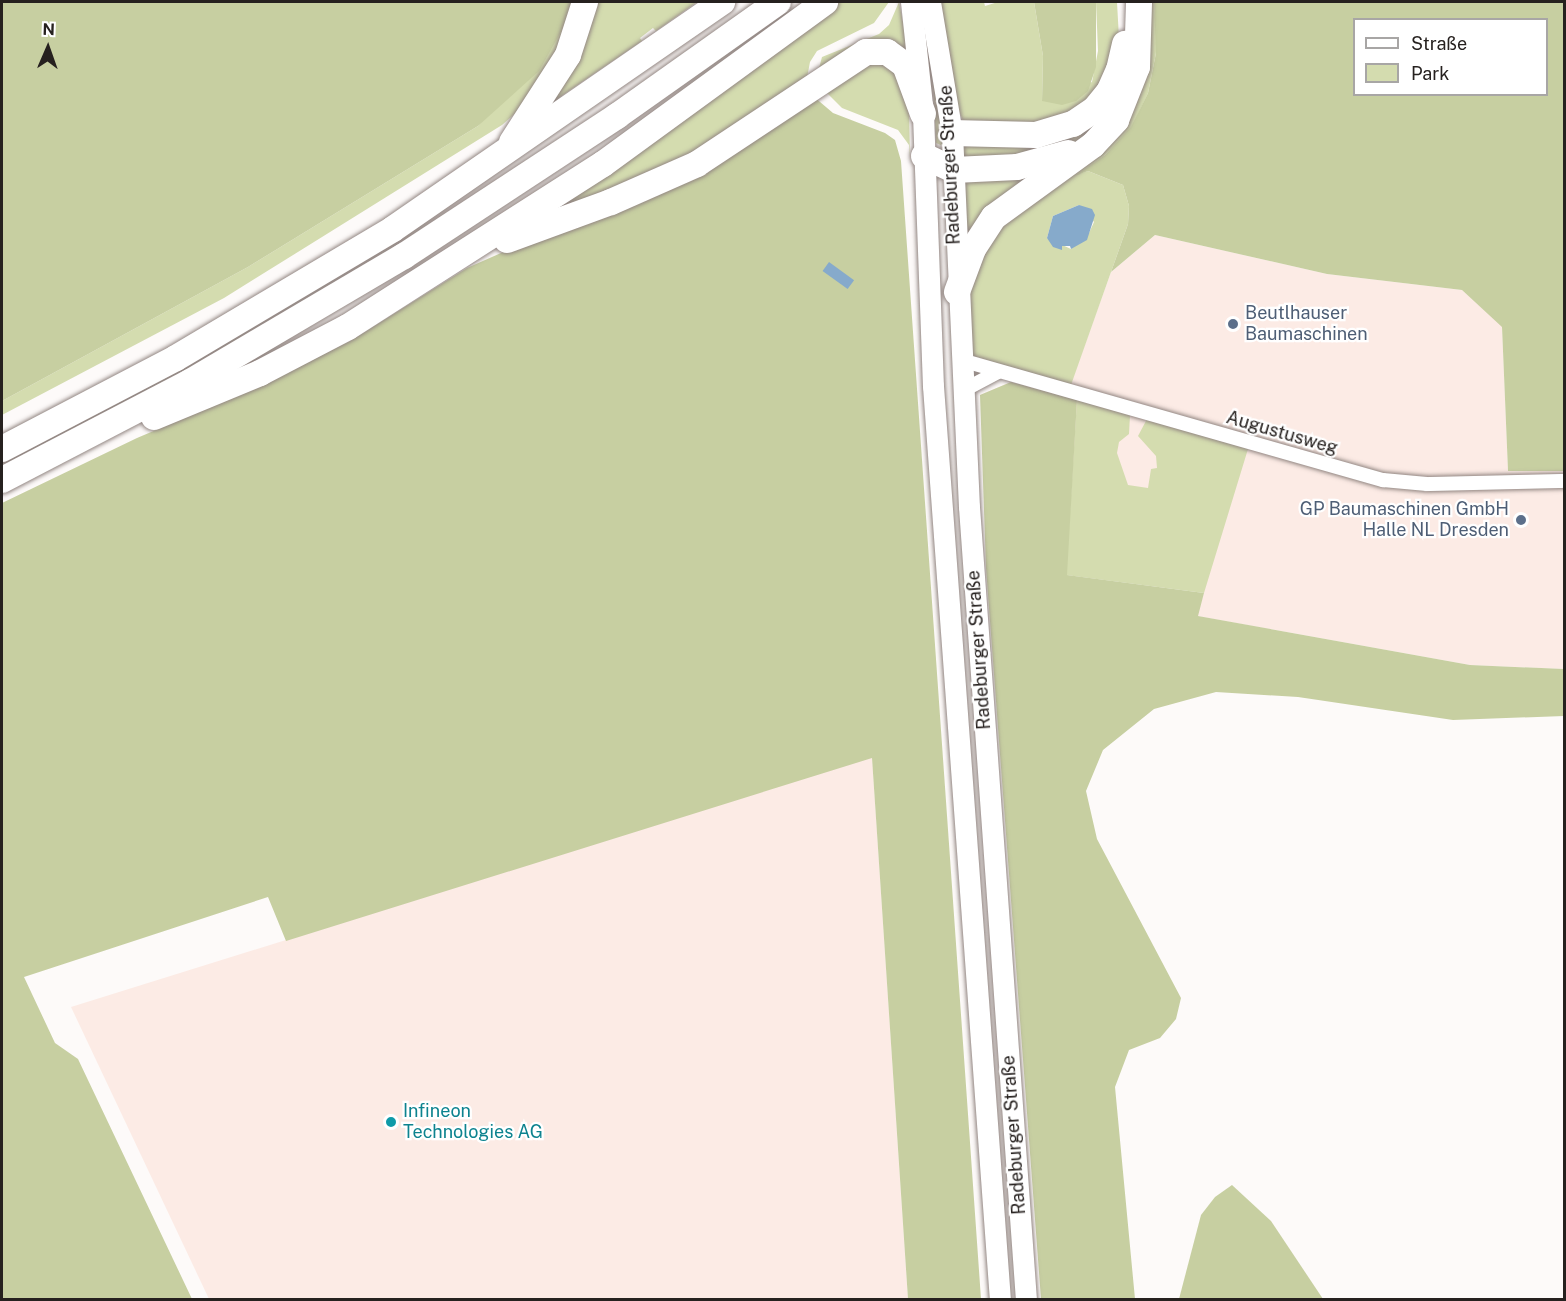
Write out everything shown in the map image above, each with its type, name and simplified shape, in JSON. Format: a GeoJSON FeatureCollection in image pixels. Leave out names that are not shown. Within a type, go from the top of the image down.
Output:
{"type":"FeatureCollection","features":[{"type":"Feature","properties":{"kind":"highway"},"geometry":{"type":"LineString","coordinates":[[503,154],[568,55],[585,2]]}},
{"type":"Feature","properties":{"kind":"highway"},"geometry":{"type":"LineString","coordinates":[[2,449],[176,358],[393,230],[722,2]]}},
{"type":"Feature","properties":{"kind":"highway"},"geometry":{"type":"LineString","coordinates":[[2,480],[100,430],[308,315],[404,256],[617,116],[778,2]]}},
{"type":"Feature","properties":{"kind":"highway"},"geometry":{"type":"LineString","coordinates":[[100,430],[138,423],[261,373],[348,327],[451,263],[676,114],[825,2]]}},
{"type":"Feature","properties":{"kind":"highway"},"geometry":{"type":"LineString","coordinates":[[952,133],[1036,135],[1056,131],[1086,116],[1109,92],[1119,70],[1125,43],[1123,2]]}},
{"type":"Feature","properties":{"kind":"highway"},"geometry":{"type":"LineString","coordinates":[[957,292],[973,249],[994,217],[1093,145],[1125,104],[1137,67],[1139,2]]}},
{"type":"Feature","properties":{"kind":"highway"},"geometry":{"type":"LineString","coordinates":[[451,263],[675,175],[856,56],[887,52],[904,65],[923,114]]}},
{"type":"Feature","properties":{"kind":"highway"},"geometry":{"type":"LineString","coordinates":[[924,156],[954,170],[1041,163],[1105,132]]}},
{"type":"Feature","properties":{"kind":"main road","name":"Radeburger Straße"},"geometry":{"type":"LineString","coordinates":[[911,2],[923,114],[933,386],[1000,1299]]}},
{"type":"Feature","properties":{"kind":"main road","name":"Radeburger Straße"},"geometry":{"type":"LineString","coordinates":[[930,2],[952,133],[962,391],[1026,1299]]}},
{"type":"Feature","properties":{"kind":"street","name":"Augustusweg"},"geometry":{"type":"LineString","coordinates":[[961,360],[1383,480],[1427,484],[1564,481]]}},
{"type":"Feature","properties":{"kind":"street"},"geometry":{"type":"LineString","coordinates":[[962,391],[997,372]]}},
{"type":"Feature","properties":{"kind":"shaded area"},"geometry":{"type":"Polygon","coordinates":[[[1155,235],[1327,274],[1462,290],[1502,326],[1508,471],[1564,471],[1564,669],[1470,665],[1197,616],[1204,593],[980,395],[1011,382],[1066,397],[1111,272],[1155,235]]]}},
{"type":"Feature","properties":{"kind":"shaded area"},"geometry":{"type":"Polygon","coordinates":[[[872,757],[908,1299],[209,1299],[71,1007],[872,757]]]}},
{"type":"Feature","properties":{"kind":"green space"},"geometry":{"type":"Polygon","coordinates":[[[2,2],[572,2],[568,19],[539,71],[478,126],[248,267],[2,401],[2,2]]]}},
{"type":"Feature","properties":{"kind":"green space"},"geometry":{"type":"Polygon","coordinates":[[[594,2],[697,2],[656,31],[653,28],[640,38],[642,41],[554,101],[594,2]]]}},
{"type":"Feature","properties":{"kind":"green space"},"geometry":{"type":"Polygon","coordinates":[[[838,2],[889,2],[874,23],[817,51],[810,62],[806,83],[701,154],[542,217],[838,2]]]}},
{"type":"Feature","properties":{"kind":"green space"},"geometry":{"type":"Polygon","coordinates":[[[899,2],[911,64],[903,56],[817,76],[822,57],[879,34],[889,25],[899,2]]]}},
{"type":"Feature","properties":{"kind":"green space"},"geometry":{"type":"Polygon","coordinates":[[[940,2],[984,2],[985,6],[998,2],[1034,2],[1043,56],[1042,101],[1092,82],[1098,51],[1096,2],[1117,2],[1119,38],[1104,89],[1058,124],[965,125],[958,109],[940,2]]]}},
{"type":"Feature","properties":{"kind":"green space"},"geometry":{"type":"Polygon","coordinates":[[[1034,2],[1096,2],[1096,67],[1088,91],[1076,101],[1062,105],[1042,101],[1043,56],[1034,2]]]}},
{"type":"Feature","properties":{"kind":"green space"},"geometry":{"type":"Polygon","coordinates":[[[1147,2],[1154,2],[1156,53],[1148,93],[1132,127],[1105,155],[1079,174],[1088,171],[1123,185],[1129,206],[1128,224],[1071,385],[973,356],[969,347],[969,283],[987,232],[1100,149],[1147,2]],[[1079,205],[1053,216],[1047,238],[1071,249],[1089,233],[1094,222],[1079,205]]]}},
{"type":"Feature","properties":{"kind":"green space"},"geometry":{"type":"Polygon","coordinates":[[[1154,2],[1564,2],[1564,471],[1508,471],[1502,327],[1462,290],[1327,274],[1155,235],[1111,272],[1128,224],[1129,206],[1123,185],[1088,171],[1075,176],[1105,155],[1131,127],[1148,93],[1156,53],[1154,2]]]}},
{"type":"Feature","properties":{"kind":"green space"},"geometry":{"type":"Polygon","coordinates":[[[576,18],[529,101],[502,125],[224,298],[2,415],[2,401],[248,267],[478,126],[568,19],[576,18]]]}},
{"type":"Feature","properties":{"kind":"green space"},"geometry":{"type":"Polygon","coordinates":[[[932,52],[943,146],[936,143],[932,52]]]}},
{"type":"Feature","properties":{"kind":"green space"},"geometry":{"type":"Polygon","coordinates":[[[880,62],[892,66],[909,109],[910,158],[909,145],[898,130],[842,108],[823,89],[853,69],[880,62]]]}},
{"type":"Feature","properties":{"kind":"green space"},"geometry":{"type":"Polygon","coordinates":[[[813,96],[833,113],[885,133],[895,140],[901,161],[981,1299],[908,1299],[872,758],[286,941],[268,897],[24,977],[55,1043],[78,1059],[192,1299],[2,1300],[2,503],[137,438],[264,384],[352,340],[467,268],[535,238],[813,96]]]}},
{"type":"Feature","properties":{"kind":"green space"},"geometry":{"type":"Polygon","coordinates":[[[1109,116],[1076,145],[962,165],[959,142],[1109,116]]]}},
{"type":"Feature","properties":{"kind":"green space"},"geometry":{"type":"Polygon","coordinates":[[[1044,168],[967,250],[962,175],[1044,168]]]}},
{"type":"Feature","properties":{"kind":"green space"},"geometry":{"type":"Polygon","coordinates":[[[1011,382],[1077,400],[1067,575],[1204,593],[1198,616],[1470,665],[1564,669],[1564,716],[1453,720],[1298,697],[1216,692],[1154,709],[1103,750],[1086,791],[1097,839],[1181,998],[1176,1019],[1160,1038],[1129,1050],[1115,1087],[1135,1299],[1041,1299],[986,568],[980,395],[1011,382]]]}},
{"type":"Feature","properties":{"kind":"green space"},"geometry":{"type":"Polygon","coordinates":[[[1077,400],[1130,415],[1129,434],[1119,442],[1117,453],[1128,485],[1148,488],[1151,469],[1157,468],[1156,456],[1138,436],[1147,419],[1248,449],[1204,593],[1066,575],[1077,400]]]}},
{"type":"Feature","properties":{"kind":"green space"},"geometry":{"type":"Polygon","coordinates":[[[1232,1185],[1271,1221],[1323,1299],[1179,1299],[1201,1215],[1215,1197],[1232,1185]]]}},
{"type":"Feature","properties":{"kind":"water"},"geometry":{"type":"Polygon","coordinates":[[[1079,205],[1092,209],[1095,215],[1087,240],[1071,249],[1070,246],[1062,246],[1062,250],[1053,247],[1047,238],[1053,216],[1079,205]]]}},
{"type":"Feature","properties":{"kind":"water"},"geometry":{"type":"Polygon","coordinates":[[[829,262],[854,280],[848,289],[823,271],[829,262]]]}},
{"type":"Feature","properties":{"kind":"place","name":"Beutlhauser Baumaschinen"},"geometry":{"type":"Point","coordinates":[1233,324]}},
{"type":"Feature","properties":{"kind":"place","name":"GP Baumaschinen GmbH Halle NL Dresden"},"geometry":{"type":"Point","coordinates":[1521,520]}},
{"type":"Feature","properties":{"kind":"place","name":"Infineon Technologies AG"},"geometry":{"type":"Point","coordinates":[391,1122]}}]}
